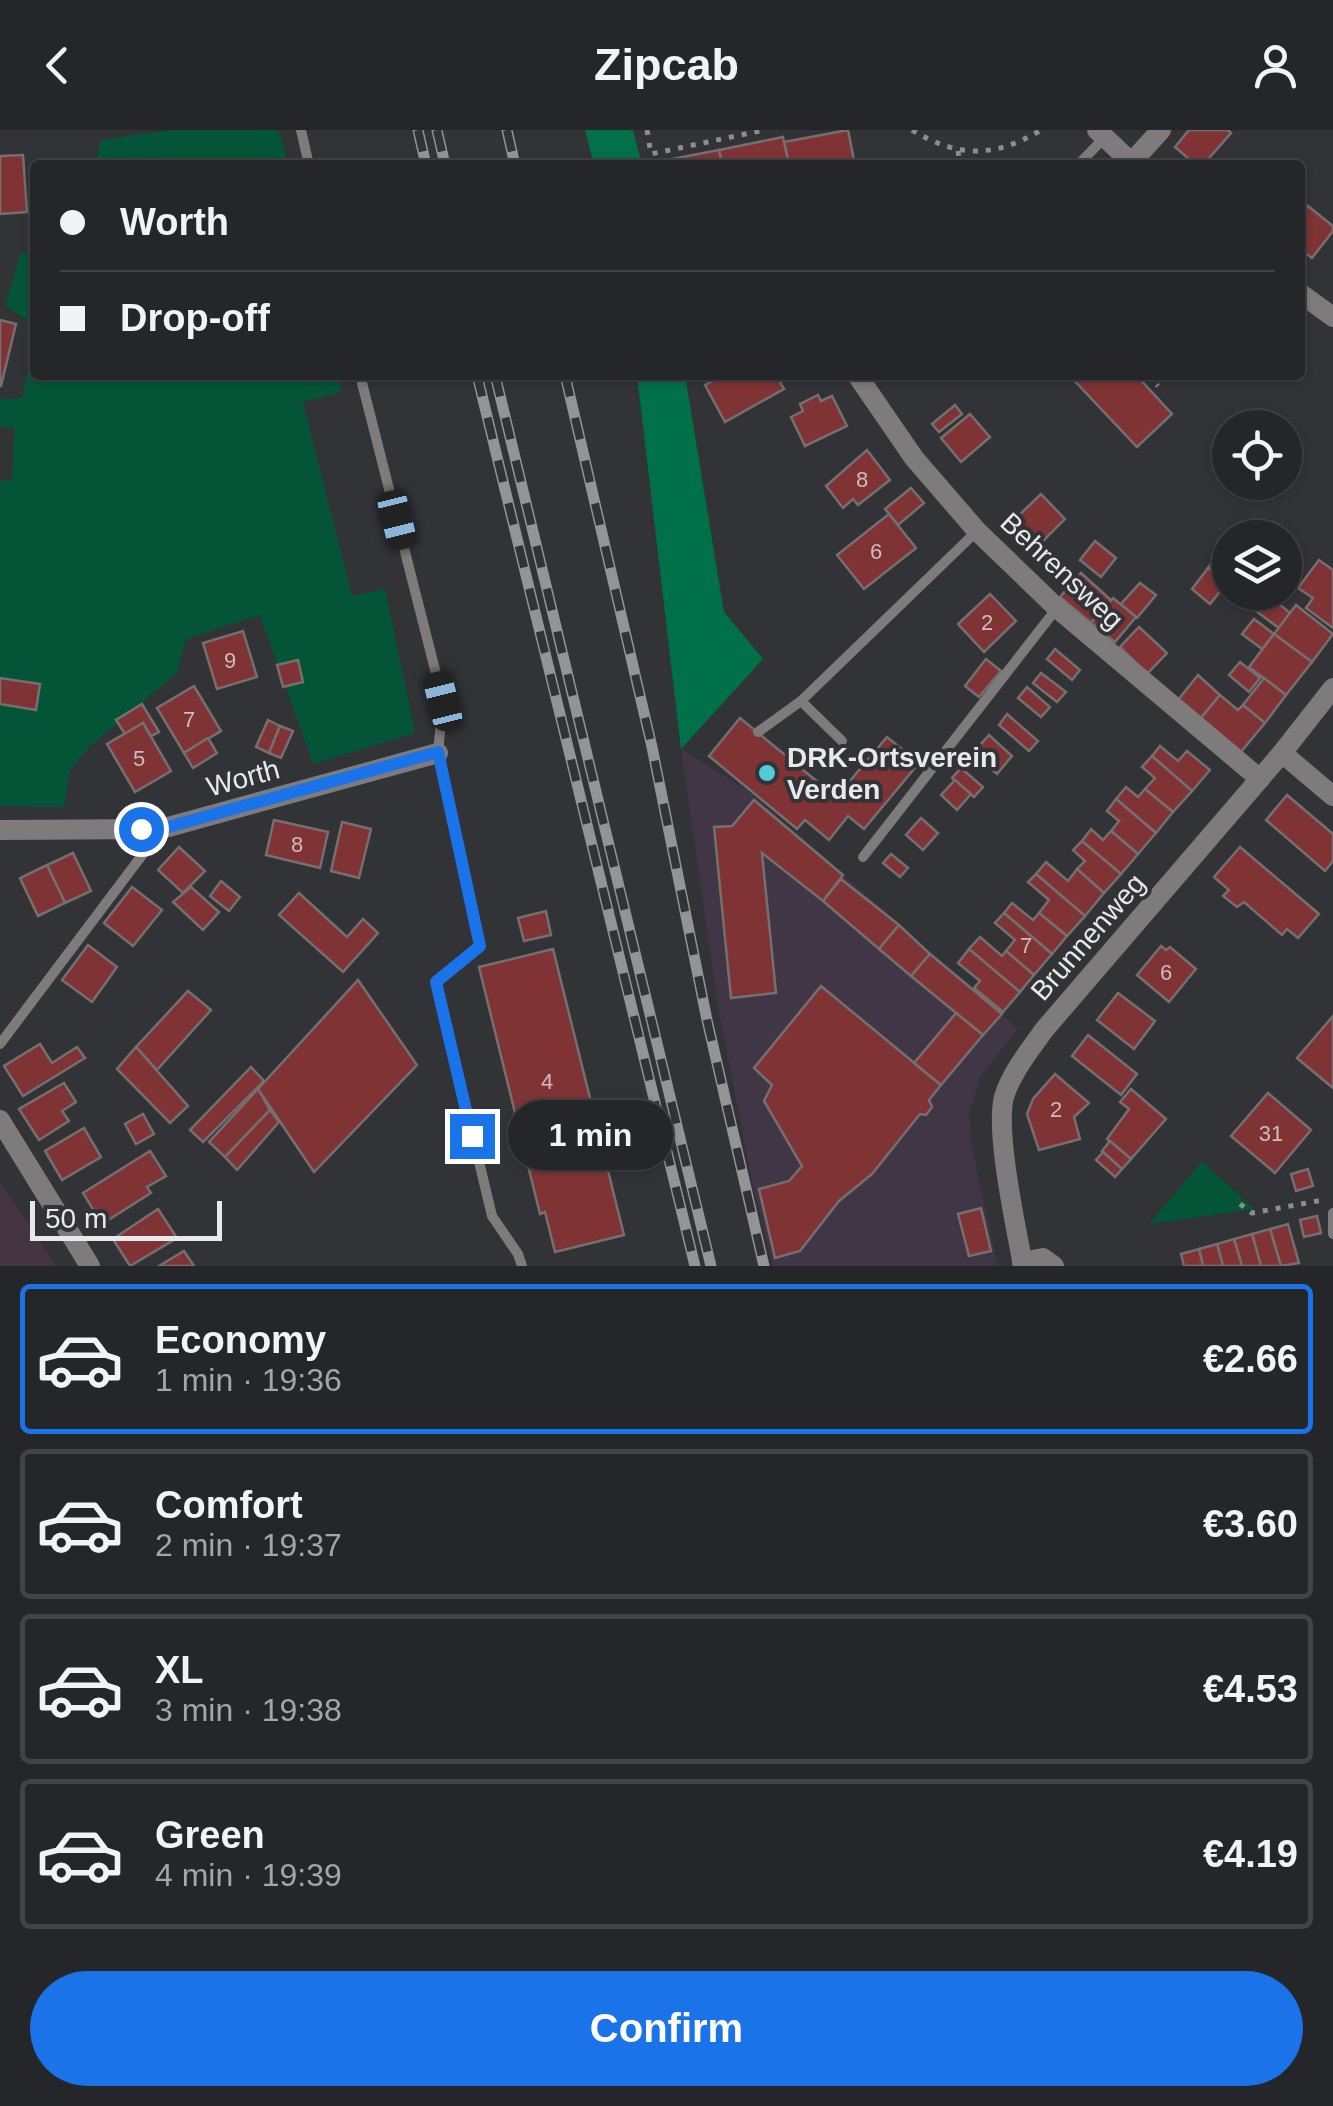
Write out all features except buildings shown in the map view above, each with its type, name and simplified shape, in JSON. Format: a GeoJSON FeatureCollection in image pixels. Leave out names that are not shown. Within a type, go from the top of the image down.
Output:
{"type":"FeatureCollection","features":[{"type":"Feature","properties":{"kind":"street"},"geometry":{"type":"LineString","coordinates":[[1135,160],[1161,130]]}},
{"type":"Feature","properties":{"kind":"street"},"geometry":{"type":"LineString","coordinates":[[1101,134],[1128,160]]}},
{"type":"Feature","properties":{"kind":"street"},"geometry":{"type":"LineString","coordinates":[[1305,297],[1333,317]]}},
{"type":"Feature","properties":{"kind":"street","name":"Behrensweg"},"geometry":{"type":"LineString","coordinates":[[860,380],[914,458],[976,530],[1057,608],[1260,779]]}},
{"type":"Feature","properties":{"kind":"street","name":"Brunnenweg"},"geometry":{"type":"LineString","coordinates":[[1023,1264],[1001,1125],[1004,1095],[1044,1030],[1282,754],[1333,688]]}},
{"type":"Feature","properties":{"kind":"street","name":"Worth"},"geometry":{"type":"LineString","coordinates":[[0,830],[161,829],[438,752]]}},
{"type":"Feature","properties":{"kind":"street"},"geometry":{"type":"LineString","coordinates":[[1282,754],[1333,796]]}},
{"type":"Feature","properties":{"kind":"street"},"geometry":{"type":"LineString","coordinates":[[0,1120],[90,1266]]}},
{"type":"Feature","properties":{"kind":"street"},"geometry":{"type":"LineString","coordinates":[[1023,1264],[1043,1258],[1054,1266]]}},
{"type":"Feature","properties":{"kind":"lane"},"geometry":{"type":"LineString","coordinates":[[301,130],[308,160]]}},
{"type":"Feature","properties":{"kind":"lane"},"geometry":{"type":"LineString","coordinates":[[1082,160],[1101,134]]}},
{"type":"Feature","properties":{"kind":"lane"},"geometry":{"type":"LineString","coordinates":[[361,380],[443,701],[438,752],[480,946],[436,982],[492,1216],[522,1266]]}},
{"type":"Feature","properties":{"kind":"lane"},"geometry":{"type":"LineString","coordinates":[[758,732],[801,700],[976,530]]}},
{"type":"Feature","properties":{"kind":"lane"},"geometry":{"type":"LineString","coordinates":[[863,857],[1057,608]]}},
{"type":"Feature","properties":{"kind":"lane"},"geometry":{"type":"LineString","coordinates":[[801,700],[842,741]]}},
{"type":"Feature","properties":{"kind":"lane"},"geometry":{"type":"LineString","coordinates":[[0,1044],[161,829]]}},
{"type":"Feature","properties":{"kind":"lane"},"geometry":{"type":"LineString","coordinates":[[1333,1213],[1333,1234]]}},
{"type":"Feature","properties":{"kind":"path"},"geometry":{"type":"LineString","coordinates":[[646,130],[652,154],[764,130]]}},
{"type":"Feature","properties":{"kind":"path"},"geometry":{"type":"LineString","coordinates":[[912,130],[958,151],[986,152],[1016,145],[1041,130]]}},
{"type":"Feature","properties":{"kind":"path"},"geometry":{"type":"LineString","coordinates":[[958,151],[959,160]]}},
{"type":"Feature","properties":{"kind":"path"},"geometry":{"type":"LineString","coordinates":[[1153,380],[1158,386]]}},
{"type":"Feature","properties":{"kind":"path"},"geometry":{"type":"LineString","coordinates":[[1240,1204],[1252,1213],[1332,1198]]}},
{"type":"Feature","properties":{"kind":"shaded area"},"geometry":{"type":"Polygon","coordinates":[[[681,749],[747,790],[1018,1029],[980,1077],[969,1113],[972,1148],[998,1266],[773,1266],[719,1014],[681,749]]]}},
{"type":"Feature","properties":{"kind":"shaded area"},"geometry":{"type":"Polygon","coordinates":[[[0,1182],[56,1266],[0,1266],[0,1182]]]}},
{"type":"Feature","properties":{"kind":"green space"},"geometry":{"type":"Polygon","coordinates":[[[171,130],[279,130],[287,160],[96,160],[101,140],[171,130]]]}},
{"type":"Feature","properties":{"kind":"green space"},"geometry":{"type":"Polygon","coordinates":[[[585,130],[633,130],[641,160],[593,160],[585,130]]]}},
{"type":"Feature","properties":{"kind":"green space"},"geometry":{"type":"Polygon","coordinates":[[[21,252],[30,255],[30,322],[5,306],[21,252]]]}},
{"type":"Feature","properties":{"kind":"green space"},"geometry":{"type":"Polygon","coordinates":[[[30,362],[30,380],[339,380],[342,392],[303,402],[352,596],[385,589],[415,733],[313,764],[260,615],[186,639],[177,673],[89,747],[70,771],[64,807],[0,806],[0,481],[12,480],[14,428],[0,426],[0,399],[22,398],[30,362]]]}},
{"type":"Feature","properties":{"kind":"green space"},"geometry":{"type":"Polygon","coordinates":[[[638,380],[686,380],[724,612],[763,659],[681,749],[638,380]]]}},
{"type":"Feature","properties":{"kind":"green space"},"geometry":{"type":"Polygon","coordinates":[[[1202,1161],[1254,1209],[1149,1224],[1202,1161]]]}},
{"type":"Feature","properties":{"kind":"railway"},"geometry":{"type":"LineString","coordinates":[[418,130],[425,160]]}},
{"type":"Feature","properties":{"kind":"railway"},"geometry":{"type":"LineString","coordinates":[[437,130],[444,160]]}},
{"type":"Feature","properties":{"kind":"railway"},"geometry":{"type":"LineString","coordinates":[[507,130],[514,160]]}},
{"type":"Feature","properties":{"kind":"railway"},"geometry":{"type":"LineString","coordinates":[[478,380],[695,1266]]}},
{"type":"Feature","properties":{"kind":"railway"},"geometry":{"type":"LineString","coordinates":[[496,380],[711,1266]]}},
{"type":"Feature","properties":{"kind":"railway"},"geometry":{"type":"LineString","coordinates":[[566,380],[652,747],[707,1020],[764,1266]]}},
{"type":"Feature","properties":{"kind":"place","name":"DRK-Ortsverein Verden"},"geometry":{"type":"Point","coordinates":[767,773]}},
{"type":"Feature","properties":{"kind":"route"},"geometry":{"type":"LineString","coordinates":[[141,829],[161,829],[438,752],[480,946],[436,982],[472,1136]]}}]}
